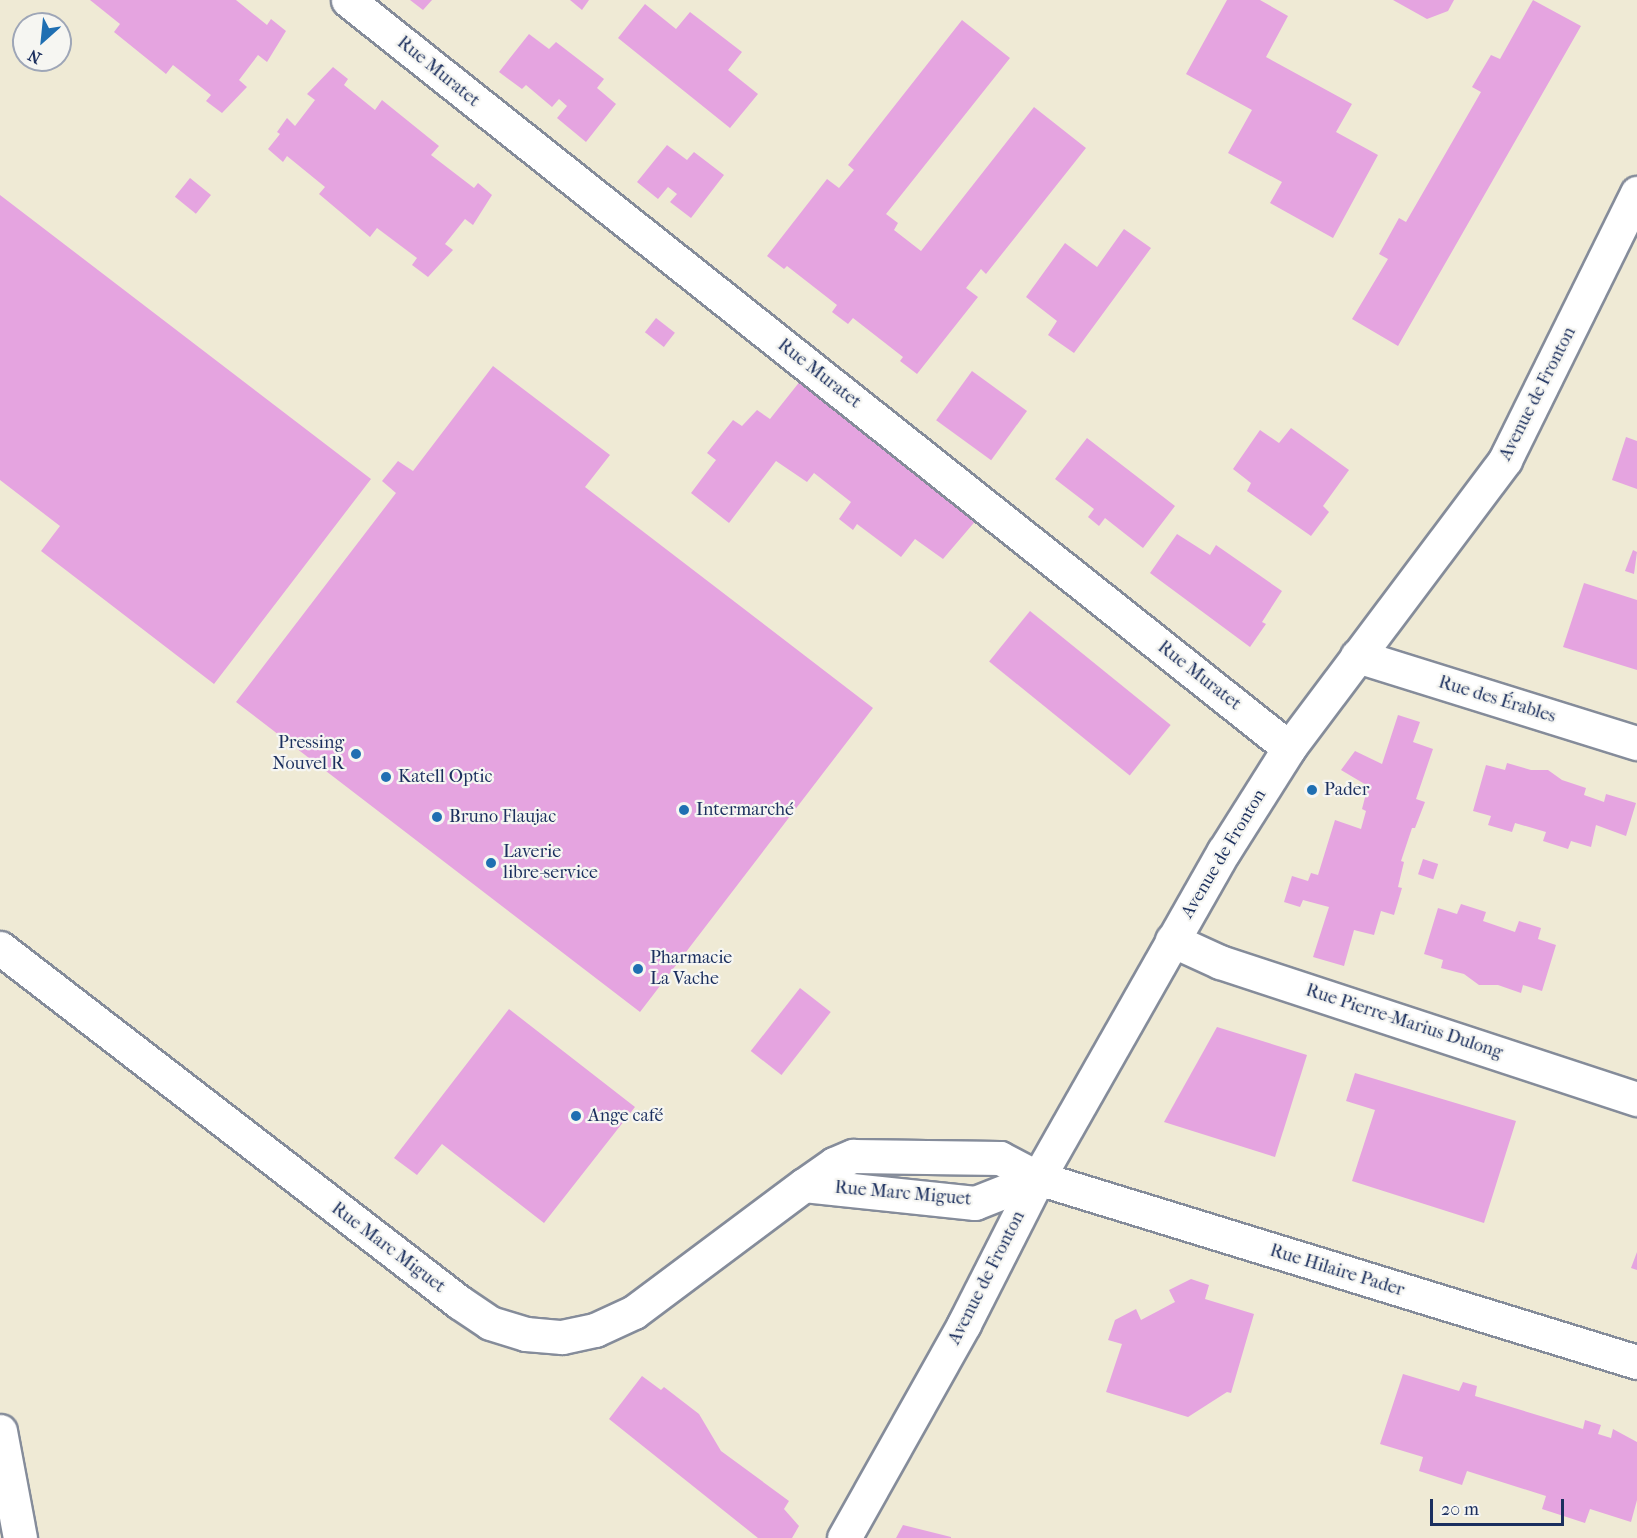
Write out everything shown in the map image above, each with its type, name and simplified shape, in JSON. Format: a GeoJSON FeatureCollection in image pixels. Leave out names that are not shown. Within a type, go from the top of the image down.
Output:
{"type":"FeatureCollection","features":[{"type":"Feature","properties":{"kind":"street","name":"Rue Muratet"},"geometry":{"type":"LineString","coordinates":[[348,0],[1289,748]]}},
{"type":"Feature","properties":{"kind":"street","name":"Avenue de Fronton"},"geometry":{"type":"LineString","coordinates":[[844,1538],[972,1309],[1038,1178],[1172,940],[1289,748],[1505,460],[1637,193]]}},
{"type":"Feature","properties":{"kind":"street","name":"Rue des Érables"},"geometry":{"type":"LineString","coordinates":[[1357,656],[1637,743]]}},
{"type":"Feature","properties":{"kind":"street","name":"Rue Pierre-Marius Dulong"},"geometry":{"type":"LineString","coordinates":[[1172,940],[1220,962],[1637,1099]]}},
{"type":"Feature","properties":{"kind":"street","name":"Rue Marc Miguet"},"geometry":{"type":"LineString","coordinates":[[0,948],[459,1302],[490,1323],[526,1334],[562,1338],[595,1330],[634,1312],[804,1185],[843,1160],[854,1156],[1000,1158],[1038,1178]]}},
{"type":"Feature","properties":{"kind":"street","name":"Rue Marc Miguet"},"geometry":{"type":"LineString","coordinates":[[804,1185],[975,1203],[1038,1178]]}},
{"type":"Feature","properties":{"kind":"street","name":"Rue Hilaire Pader"},"geometry":{"type":"LineString","coordinates":[[1038,1178],[1637,1362]]}},
{"type":"Feature","properties":{"kind":"street"},"geometry":{"type":"LineString","coordinates":[[0,1431],[20,1538]]}},
{"type":"Feature","properties":{"kind":"building"},"geometry":{"type":"Polygon","coordinates":[[[90,0],[236,0],[267,25],[271,19],[286,31],[267,62],[258,55],[239,80],[247,87],[222,113],[206,101],[211,95],[173,65],[166,74],[114,32],[120,24],[90,0]]]}},
{"type":"Feature","properties":{"kind":"building"},"geometry":{"type":"Polygon","coordinates":[[[410,0],[432,0],[423,10],[410,0]]]}},
{"type":"Feature","properties":{"kind":"building"},"geometry":{"type":"Polygon","coordinates":[[[570,0],[589,0],[582,10],[570,0]]]}},
{"type":"Feature","properties":{"kind":"building"},"geometry":{"type":"Polygon","coordinates":[[[1227,0],[1260,0],[1288,16],[1266,57],[1352,104],[1336,132],[1378,155],[1333,238],[1270,203],[1282,182],[1228,153],[1252,110],[1186,74],[1227,0]]]}},
{"type":"Feature","properties":{"kind":"building"},"geometry":{"type":"Polygon","coordinates":[[[1393,0],[1454,0],[1448,11],[1427,19],[1393,0]]]}},
{"type":"Feature","properties":{"kind":"building"},"geometry":{"type":"Polygon","coordinates":[[[1533,0],[1581,26],[1398,346],[1352,319],[1388,259],[1379,254],[1399,218],[1406,222],[1481,92],[1472,87],[1491,55],[1500,59],[1533,0]]]}},
{"type":"Feature","properties":{"kind":"building"},"geometry":{"type":"Polygon","coordinates":[[[645,4],[676,29],[690,12],[742,52],[728,70],[758,94],[730,128],[618,38],[645,4]]]}},
{"type":"Feature","properties":{"kind":"building"},"geometry":{"type":"Polygon","coordinates":[[[962,20],[1010,58],[886,214],[898,223],[894,230],[921,251],[1034,107],[1086,148],[986,274],[981,269],[966,288],[978,297],[917,374],[900,361],[903,357],[853,318],[848,324],[832,312],[837,305],[787,266],[784,269],[767,256],[827,179],[839,188],[854,170],[848,165],[962,20]]]}},
{"type":"Feature","properties":{"kind":"building"},"geometry":{"type":"Polygon","coordinates":[[[529,34],[549,49],[556,42],[604,79],[597,88],[616,104],[586,142],[557,118],[567,106],[559,99],[552,107],[526,85],[522,89],[499,72],[529,34]]]}},
{"type":"Feature","properties":{"kind":"building"},"geometry":{"type":"Polygon","coordinates":[[[333,67],[348,79],[344,85],[375,110],[382,100],[439,146],[431,155],[474,188],[478,183],[492,195],[473,225],[465,219],[445,244],[453,250],[428,277],[412,265],[417,258],[377,228],[370,237],[319,194],[325,187],[287,156],[283,162],[268,149],[280,134],[277,132],[287,118],[295,126],[315,100],[307,94],[333,67]]]}},
{"type":"Feature","properties":{"kind":"building"},"geometry":{"type":"Polygon","coordinates":[[[667,145],[687,160],[694,152],[724,175],[691,218],[670,202],[677,194],[668,187],[658,199],[637,182],[667,145]]]}},
{"type":"Feature","properties":{"kind":"building"},"geometry":{"type":"Polygon","coordinates":[[[190,178],[211,195],[196,214],[175,197],[190,178]]]}},
{"type":"Feature","properties":{"kind":"building"},"geometry":{"type":"Polygon","coordinates":[[[0,195],[371,479],[214,684],[41,551],[60,526],[0,480],[0,195]]]}},
{"type":"Feature","properties":{"kind":"building"},"geometry":{"type":"Polygon","coordinates":[[[1124,229],[1151,248],[1074,353],[1048,335],[1057,321],[1026,297],[1065,243],[1097,267],[1124,229]]]}},
{"type":"Feature","properties":{"kind":"building"},"geometry":{"type":"Polygon","coordinates":[[[656,318],[675,333],[664,347],[645,332],[656,318]]]}},
{"type":"Feature","properties":{"kind":"building"},"geometry":{"type":"Polygon","coordinates":[[[493,366],[610,455],[585,487],[873,708],[640,1012],[236,702],[396,493],[382,481],[398,461],[413,471],[493,366]]]}},
{"type":"Feature","properties":{"kind":"building"},"geometry":{"type":"Polygon","coordinates":[[[972,371],[1027,411],[991,460],[936,420],[972,371]]]}},
{"type":"Feature","properties":{"kind":"building"},"geometry":{"type":"Polygon","coordinates":[[[801,380],[978,518],[943,559],[915,539],[901,557],[857,524],[853,530],[839,519],[851,502],[814,473],[807,482],[776,461],[729,523],[691,493],[716,460],[707,453],[733,420],[742,426],[757,410],[770,419],[801,380]]]}},
{"type":"Feature","properties":{"kind":"building"},"geometry":{"type":"Polygon","coordinates":[[[1291,428],[1349,470],[1323,506],[1329,512],[1311,536],[1247,491],[1251,483],[1233,469],[1260,430],[1279,443],[1291,428]]]}},
{"type":"Feature","properties":{"kind":"building"},"geometry":{"type":"Polygon","coordinates":[[[1626,437],[1637,441],[1637,489],[1612,480],[1626,437]]]}},
{"type":"Feature","properties":{"kind":"building"},"geometry":{"type":"Polygon","coordinates":[[[1087,438],[1175,506],[1143,548],[1105,518],[1099,526],[1088,517],[1094,509],[1055,479],[1087,438]]]}},
{"type":"Feature","properties":{"kind":"building"},"geometry":{"type":"Polygon","coordinates":[[[1177,534],[1210,555],[1216,545],[1282,591],[1262,622],[1266,624],[1250,647],[1150,573],[1177,534]]]}},
{"type":"Feature","properties":{"kind":"building"},"geometry":{"type":"Polygon","coordinates":[[[1633,550],[1637,552],[1634,574],[1625,571],[1633,550]]]}},
{"type":"Feature","properties":{"kind":"building"},"geometry":{"type":"Polygon","coordinates":[[[1584,583],[1637,600],[1637,670],[1563,647],[1584,583]]]}},
{"type":"Feature","properties":{"kind":"building"},"geometry":{"type":"Polygon","coordinates":[[[1030,611],[1171,725],[1130,775],[989,662],[1030,611]]]}},
{"type":"Feature","properties":{"kind":"building"},"geometry":{"type":"Polygon","coordinates":[[[1398,715],[1420,722],[1413,742],[1433,749],[1416,799],[1425,802],[1415,828],[1412,828],[1401,861],[1404,862],[1398,887],[1402,888],[1394,915],[1381,911],[1374,935],[1354,930],[1344,966],[1313,957],[1329,907],[1303,900],[1300,907],[1284,902],[1292,876],[1308,881],[1311,873],[1318,875],[1335,820],[1361,829],[1366,811],[1362,809],[1368,786],[1341,770],[1355,751],[1382,764],[1398,715]]]}},
{"type":"Feature","properties":{"kind":"building"},"geometry":{"type":"Polygon","coordinates":[[[1507,763],[1531,770],[1548,770],[1562,780],[1586,788],[1584,795],[1604,802],[1606,794],[1636,803],[1626,836],[1596,825],[1591,847],[1571,841],[1568,849],[1543,841],[1546,832],[1515,823],[1512,832],[1488,825],[1491,816],[1473,811],[1486,765],[1505,770],[1507,763]]]}},
{"type":"Feature","properties":{"kind":"building"},"geometry":{"type":"Polygon","coordinates":[[[1423,859],[1438,864],[1433,879],[1418,874],[1423,859]]]}},
{"type":"Feature","properties":{"kind":"building"},"geometry":{"type":"Polygon","coordinates":[[[1461,904],[1486,912],[1483,921],[1515,932],[1519,921],[1541,928],[1538,939],[1556,945],[1542,991],[1523,985],[1521,993],[1498,985],[1479,985],[1464,974],[1441,968],[1443,960],[1424,954],[1438,908],[1457,914],[1461,904]]]}},
{"type":"Feature","properties":{"kind":"building"},"geometry":{"type":"Polygon","coordinates":[[[800,988],[831,1012],[781,1075],[751,1051],[800,988]]]}},
{"type":"Feature","properties":{"kind":"building"},"geometry":{"type":"Polygon","coordinates":[[[509,1009],[635,1107],[544,1223],[442,1144],[417,1175],[394,1158],[509,1009]]]}},
{"type":"Feature","properties":{"kind":"building"},"geometry":{"type":"Polygon","coordinates":[[[1217,1027],[1307,1055],[1275,1157],[1164,1122],[1217,1027]]]}},
{"type":"Feature","properties":{"kind":"building"},"geometry":{"type":"Polygon","coordinates":[[[1355,1073],[1516,1121],[1484,1223],[1352,1181],[1375,1110],[1346,1101],[1355,1073]]]}},
{"type":"Feature","properties":{"kind":"building"},"geometry":{"type":"Polygon","coordinates":[[[1637,1252],[1637,1270],[1631,1268],[1637,1252]]]}},
{"type":"Feature","properties":{"kind":"building"},"geometry":{"type":"Polygon","coordinates":[[[1191,1279],[1209,1285],[1205,1299],[1254,1314],[1231,1393],[1227,1392],[1188,1417],[1106,1392],[1122,1344],[1108,1340],[1115,1320],[1136,1309],[1141,1320],[1175,1302],[1169,1290],[1191,1279]]]}},
{"type":"Feature","properties":{"kind":"building"},"geometry":{"type":"Polygon","coordinates":[[[1403,1374],[1459,1391],[1463,1382],[1477,1386],[1475,1396],[1583,1429],[1585,1420],[1601,1425],[1598,1434],[1611,1438],[1613,1429],[1637,1442],[1637,1500],[1631,1522],[1590,1509],[1585,1523],[1542,1509],[1546,1496],[1467,1471],[1462,1485],[1419,1471],[1423,1457],[1380,1444],[1403,1374]]]}},
{"type":"Feature","properties":{"kind":"building"},"geometry":{"type":"Polygon","coordinates":[[[642,1376],[661,1390],[664,1387],[699,1414],[721,1451],[789,1501],[784,1509],[799,1526],[792,1538],[758,1538],[609,1419],[642,1376]]]}},
{"type":"Feature","properties":{"kind":"building"},"geometry":{"type":"Polygon","coordinates":[[[903,1525],[951,1537],[951,1538],[896,1538],[903,1525]]]}},
{"type":"Feature","properties":{"kind":"place","name":"Pressing Nouvel R"},"geometry":{"type":"Point","coordinates":[356,754]}},
{"type":"Feature","properties":{"kind":"place","name":"Katell Optic"},"geometry":{"type":"Point","coordinates":[386,777]}},
{"type":"Feature","properties":{"kind":"place","name":"Pader"},"geometry":{"type":"Point","coordinates":[1312,790]}},
{"type":"Feature","properties":{"kind":"place","name":"Intermarché"},"geometry":{"type":"Point","coordinates":[684,810]}},
{"type":"Feature","properties":{"kind":"place","name":"Bruno Flaujac"},"geometry":{"type":"Point","coordinates":[437,817]}},
{"type":"Feature","properties":{"kind":"place","name":"Laverie libre-service"},"geometry":{"type":"Point","coordinates":[491,863]}},
{"type":"Feature","properties":{"kind":"place","name":"Pharmacie La Vache"},"geometry":{"type":"Point","coordinates":[638,969]}},
{"type":"Feature","properties":{"kind":"place","name":"Ange café"},"geometry":{"type":"Point","coordinates":[576,1116]}}]}
